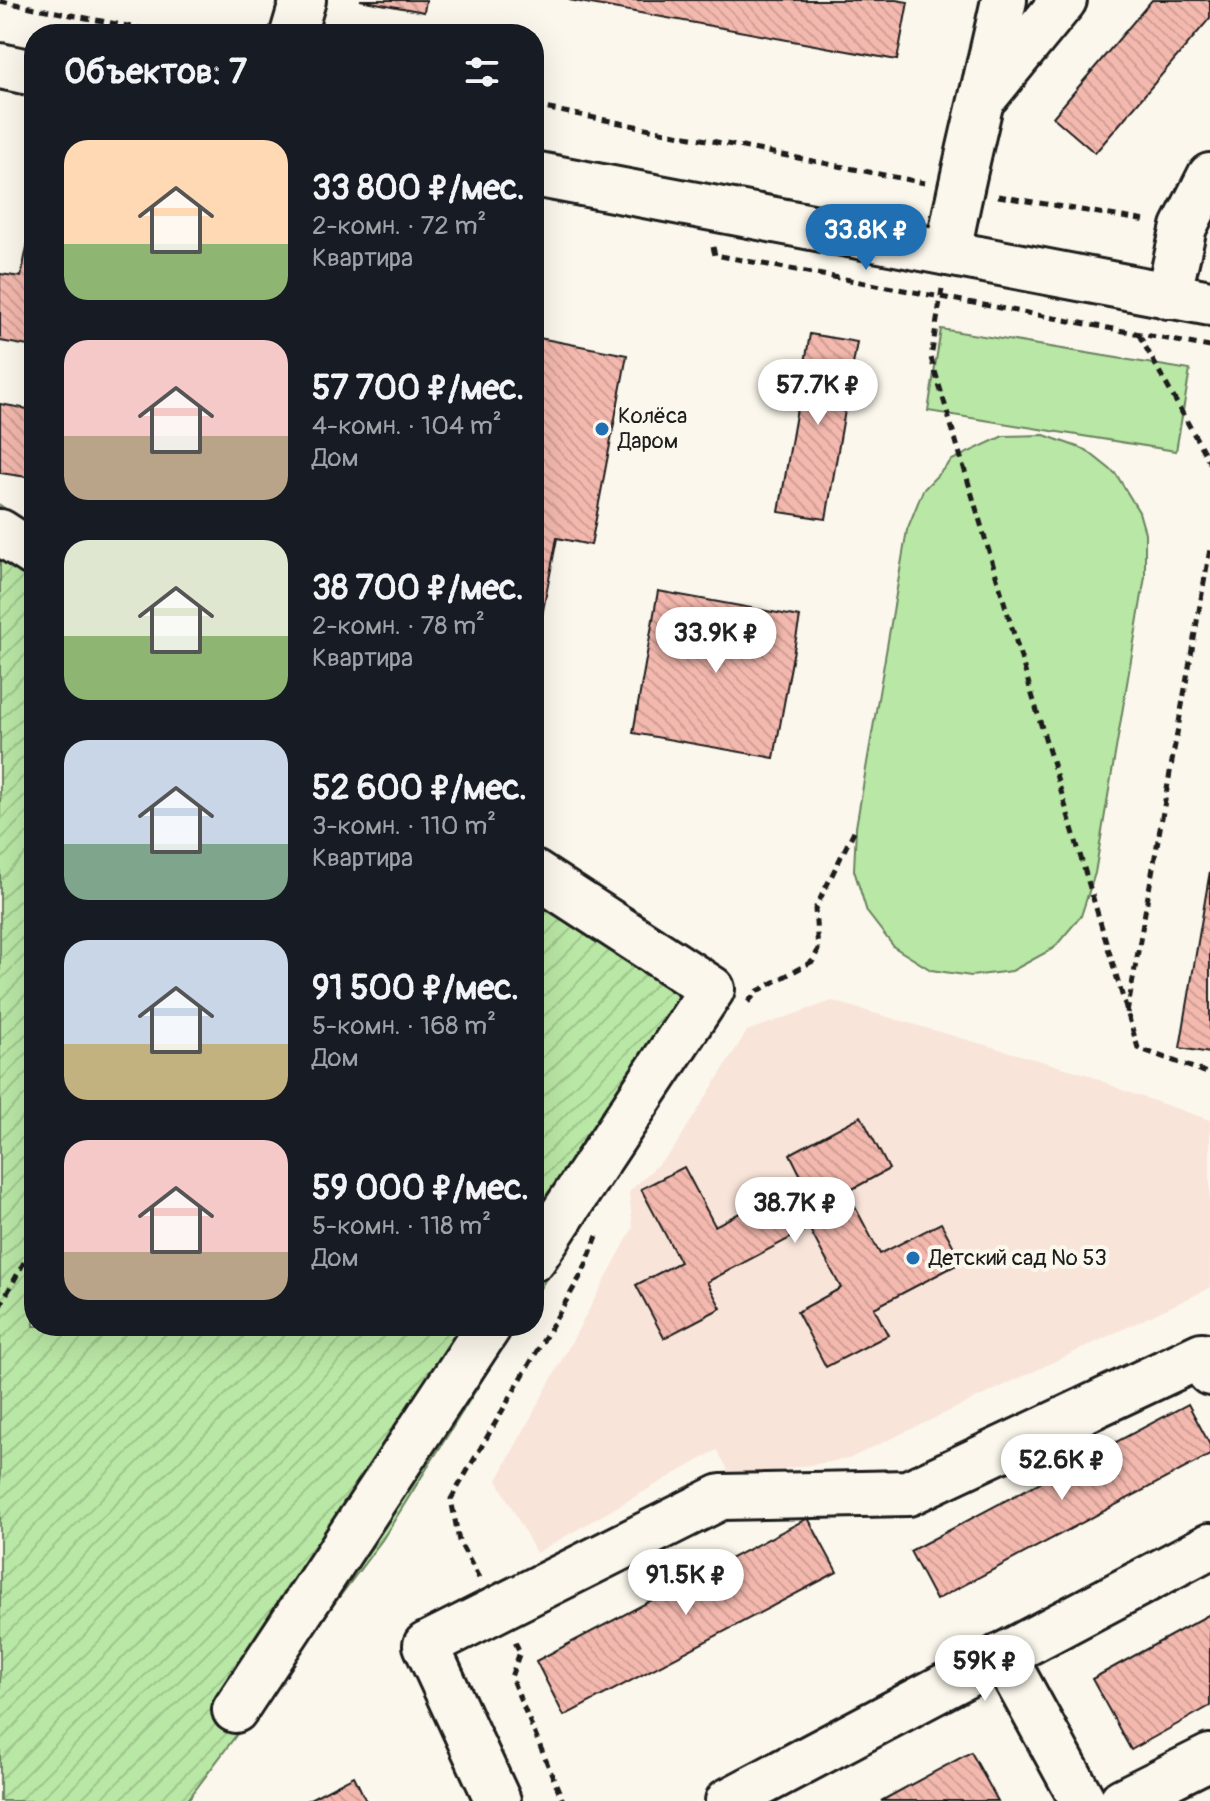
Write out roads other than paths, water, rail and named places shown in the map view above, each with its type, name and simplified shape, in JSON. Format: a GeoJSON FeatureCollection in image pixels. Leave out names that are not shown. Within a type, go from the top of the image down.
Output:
{"type":"FeatureCollection","features":[{"type":"Feature","properties":{"kind":"street"},"geometry":{"type":"LineString","coordinates":[[296,24],[303,0]]}},
{"type":"Feature","properties":{"kind":"street"},"geometry":{"type":"LineString","coordinates":[[948,253],[959,189],[1004,0]]}},
{"type":"Feature","properties":{"kind":"street"},"geometry":{"type":"LineString","coordinates":[[983,98],[1064,0]]}},
{"type":"Feature","properties":{"kind":"street"},"geometry":{"type":"LineString","coordinates":[[0,66],[24,71]]}},
{"type":"Feature","properties":{"kind":"street"},"geometry":{"type":"LineString","coordinates":[[544,176],[1189,300],[1184,227],[1210,176]]}},
{"type":"Feature","properties":{"kind":"street"},"geometry":{"type":"LineString","coordinates":[[0,532],[24,548]]}},
{"type":"Feature","properties":{"kind":"street"},"geometry":{"type":"LineString","coordinates":[[544,880],[712,989],[544,1243]]}},
{"type":"Feature","properties":{"kind":"street"},"geometry":{"type":"LineString","coordinates":[[235,1710],[482,1336]]}},
{"type":"Feature","properties":{"kind":"street"},"geometry":{"type":"LineString","coordinates":[[498,1801],[426,1645],[721,1497],[908,1493],[1207,1360]]}},
{"type":"Feature","properties":{"kind":"street"},"geometry":{"type":"LineString","coordinates":[[728,1801],[1210,1546]]}},
{"type":"Feature","properties":{"kind":"street"},"geometry":{"type":"LineString","coordinates":[[1003,1655],[1083,1801]]}},
{"type":"Feature","properties":{"kind":"street"},"geometry":{"type":"LineString","coordinates":[[1122,1801],[1210,1757]]}},
{"type":"Feature","properties":{"kind":"place","name":"Колёса Даром"},"geometry":{"type":"Point","coordinates":[602,429]}},
{"type":"Feature","properties":{"kind":"place","name":"Детский сад № 53"},"geometry":{"type":"Point","coordinates":[913,1258]}}]}
